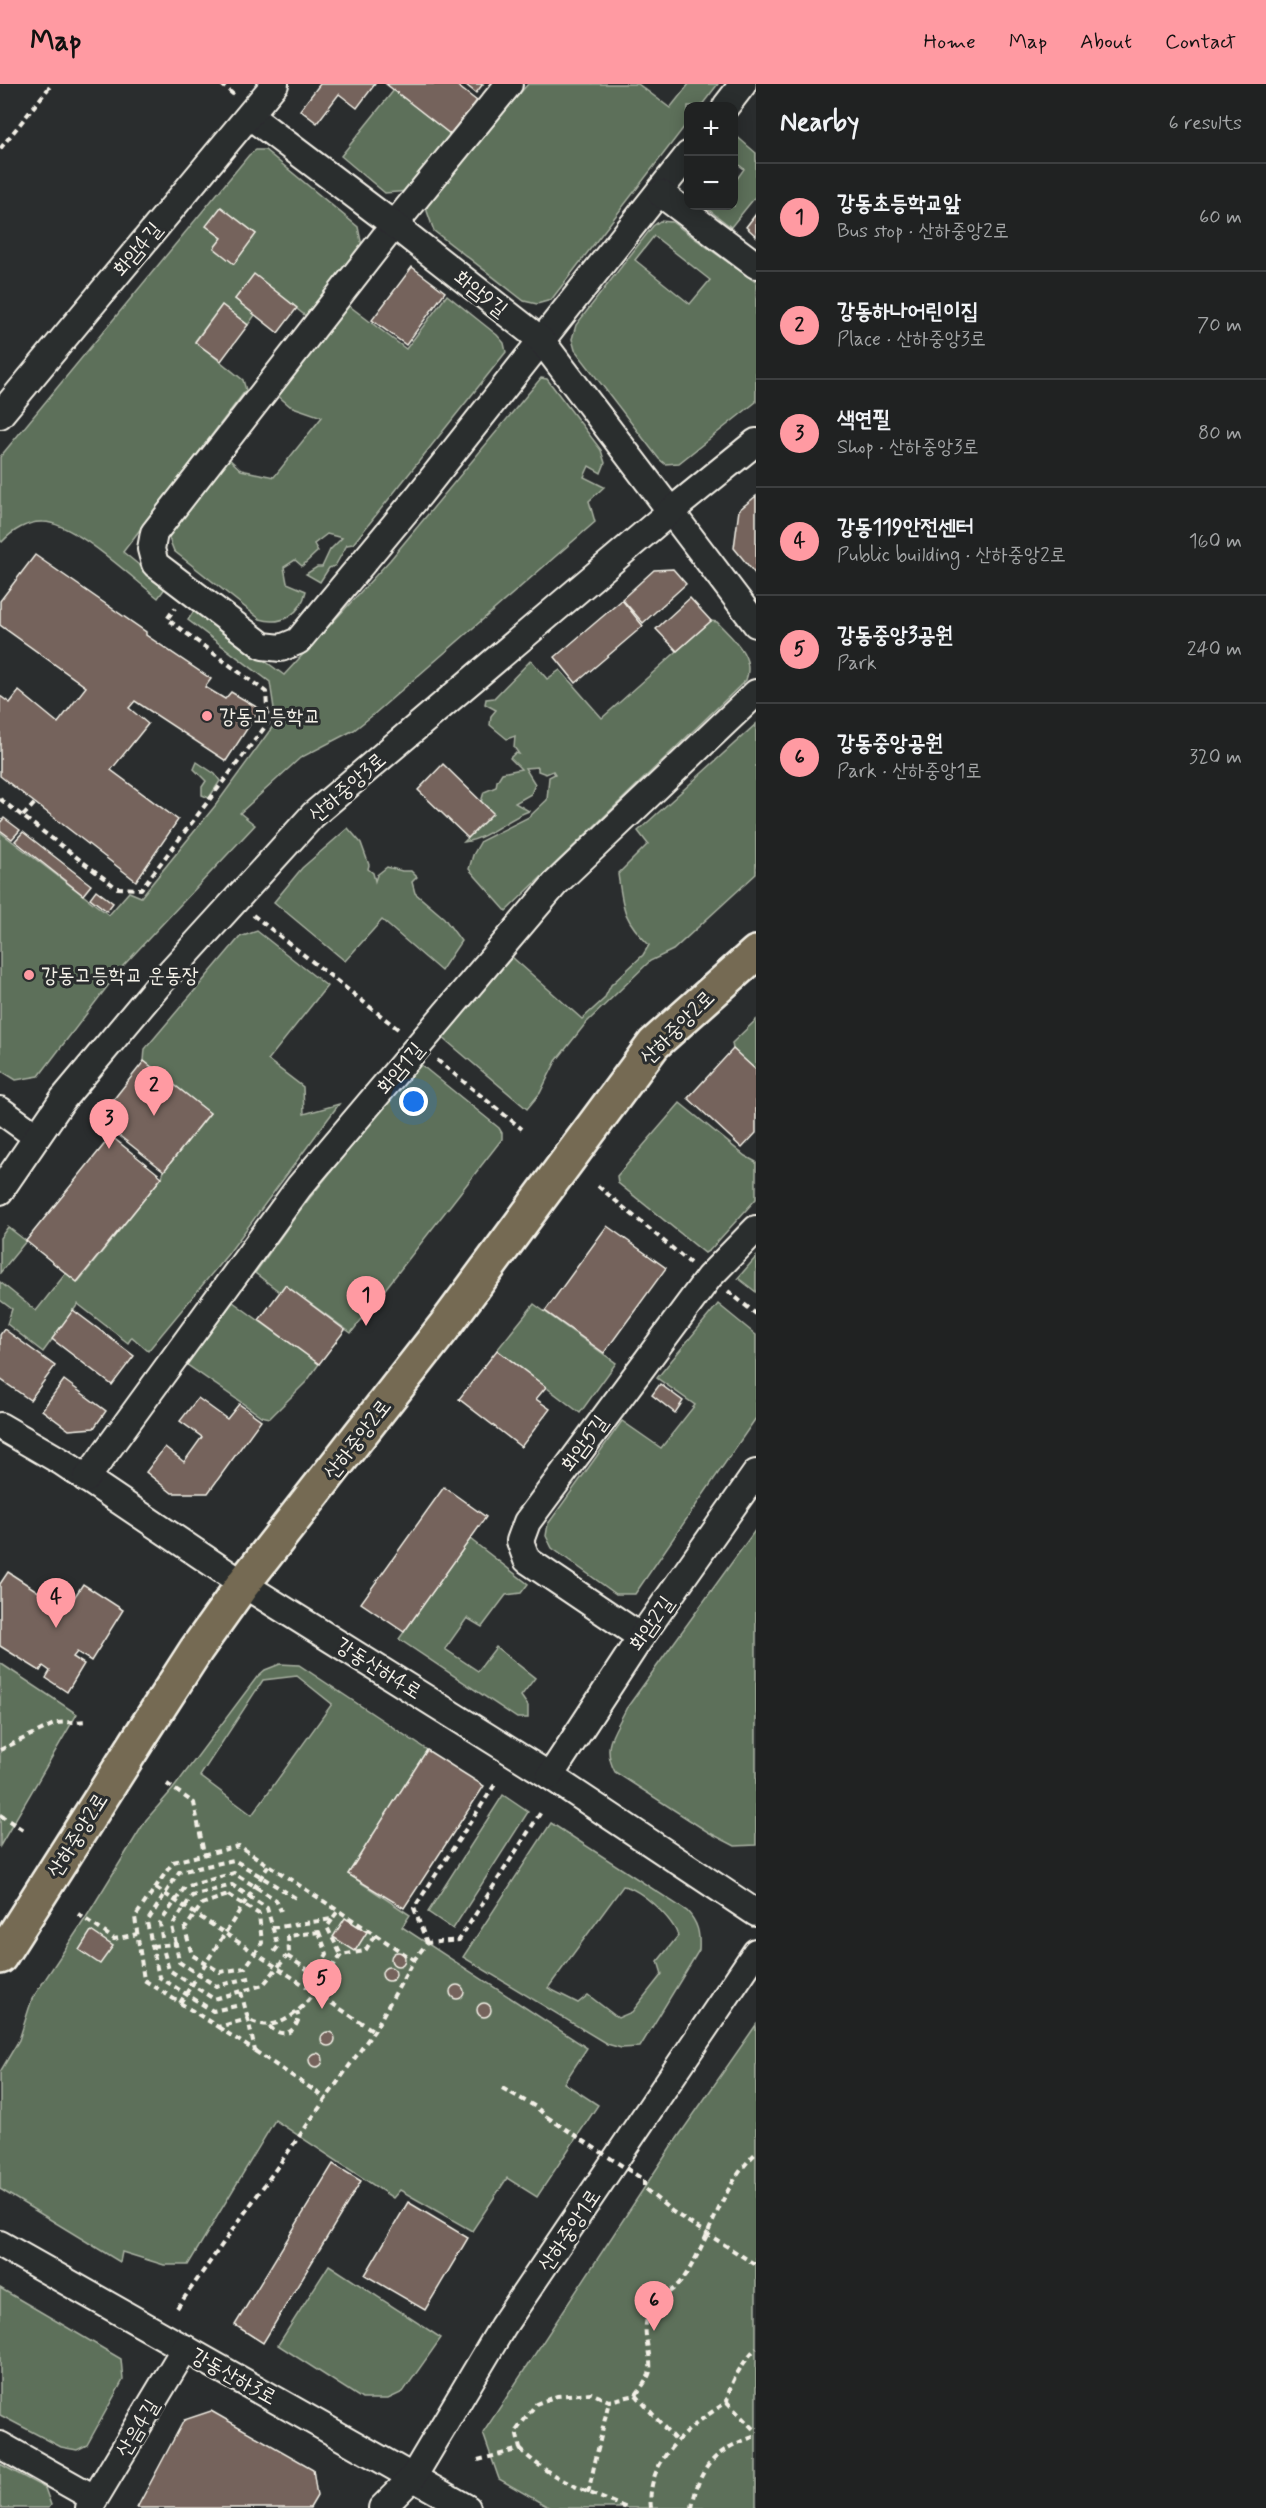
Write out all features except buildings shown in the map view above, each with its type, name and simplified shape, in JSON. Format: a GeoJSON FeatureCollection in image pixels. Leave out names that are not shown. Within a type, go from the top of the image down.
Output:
{"type":"FeatureCollection","features":[{"type":"Feature","properties":{"kind":"main road","name":"산하중앙2로"},"geometry":{"type":"LineString","coordinates":[[0,1957],[164,1699],[243,1584],[444,1327],[654,1044],[756,953]]}},
{"type":"Feature","properties":{"kind":"street","name":"화암4길"},"geometry":{"type":"LineString","coordinates":[[0,415],[141,243],[245,109],[274,84]]}},
{"type":"Feature","properties":{"kind":"street"},"geometry":{"type":"LineString","coordinates":[[509,84],[394,225],[154,533],[150,549],[155,564],[263,646],[281,648],[298,641],[420,494],[684,161]]}},
{"type":"Feature","properties":{"kind":"street"},"geometry":{"type":"LineString","coordinates":[[729,102],[743,84]]}},
{"type":"Feature","properties":{"kind":"street","name":"화암9길"},"geometry":{"type":"LineString","coordinates":[[245,109],[541,340],[756,624]]}},
{"type":"Feature","properties":{"kind":"street"},"geometry":{"type":"LineString","coordinates":[[660,193],[756,265]]}},
{"type":"Feature","properties":{"kind":"street","name":"산하중앙3로"},"geometry":{"type":"LineString","coordinates":[[0,1191],[63,1099],[161,982],[313,815],[671,511],[756,442]]}},
{"type":"Feature","properties":{"kind":"street","name":"화암1길"},"geometry":{"type":"LineString","coordinates":[[86,1479],[299,1187],[555,884],[756,693]]}},
{"type":"Feature","properties":{"kind":"street"},"geometry":{"type":"LineString","coordinates":[[0,1110],[36,1136]]}},
{"type":"Feature","properties":{"kind":"street","name":"화암5길"},"geometry":{"type":"LineString","coordinates":[[641,1637],[527,1560],[520,1541],[527,1522],[709,1277],[756,1229]]}},
{"type":"Feature","properties":{"kind":"street","name":"강동산하4로"},"geometry":{"type":"LineString","coordinates":[[0,1426],[86,1479],[243,1584],[550,1776],[756,1913]]}},
{"type":"Feature","properties":{"kind":"street","name":"화암2길"},"geometry":{"type":"LineString","coordinates":[[550,1776],[641,1637],[756,1473]]}},
{"type":"Feature","properties":{"kind":"street","name":"산하중앙1로"},"geometry":{"type":"LineString","coordinates":[[382,2508],[413,2477],[503,2326],[756,1952]]}},
{"type":"Feature","properties":{"kind":"street","name":"강동산하3로"},"geometry":{"type":"LineString","coordinates":[[0,2244],[467,2508]]}},
{"type":"Feature","properties":{"kind":"street","name":"산음4길"},"geometry":{"type":"LineString","coordinates":[[92,2503],[185,2348]]}},
{"type":"Feature","properties":{"kind":"street"},"geometry":{"type":"LineString","coordinates":[[0,2445],[92,2503]]}},
{"type":"Feature","properties":{"kind":"path"},"geometry":{"type":"LineString","coordinates":[[0,149],[52,84]]}},
{"type":"Feature","properties":{"kind":"path"},"geometry":{"type":"LineString","coordinates":[[220,84],[245,109]]}},
{"type":"Feature","properties":{"kind":"path"},"geometry":{"type":"LineString","coordinates":[[0,799],[117,888],[141,889],[268,723],[266,692],[167,619],[178,605]]}},
{"type":"Feature","properties":{"kind":"path"},"geometry":{"type":"LineString","coordinates":[[23,816],[35,802]]}},
{"type":"Feature","properties":{"kind":"path"},"geometry":{"type":"LineString","coordinates":[[250,913],[404,1034]]}},
{"type":"Feature","properties":{"kind":"path"},"geometry":{"type":"LineString","coordinates":[[434,1057],[522,1129]]}},
{"type":"Feature","properties":{"kind":"path"},"geometry":{"type":"LineString","coordinates":[[598,1186],[698,1269]]}},
{"type":"Feature","properties":{"kind":"path"},"geometry":{"type":"LineString","coordinates":[[723,1286],[756,1314]]}},
{"type":"Feature","properties":{"kind":"path"},"geometry":{"type":"LineString","coordinates":[[0,1750],[16,1744],[44,1727],[56,1723],[88,1720]]}},
{"type":"Feature","properties":{"kind":"path"},"geometry":{"type":"LineString","coordinates":[[427,1943],[414,1908],[496,1783]]}},
{"type":"Feature","properties":{"kind":"path"},"geometry":{"type":"LineString","coordinates":[[167,1785],[194,1803],[204,1854]]}},
{"type":"Feature","properties":{"kind":"path"},"geometry":{"type":"LineString","coordinates":[[177,2308],[374,2031],[414,1960],[427,1943],[459,1940],[541,1812]]}},
{"type":"Feature","properties":{"kind":"path"},"geometry":{"type":"LineString","coordinates":[[0,1815],[23,1830]]}},
{"type":"Feature","properties":{"kind":"path"},"geometry":{"type":"LineString","coordinates":[[327,2099],[144,1980],[135,1917],[173,1862],[239,1846],[414,1960]]}},
{"type":"Feature","properties":{"kind":"path"},"geometry":{"type":"LineString","coordinates":[[236,2006],[213,2011],[159,1977],[147,1922],[179,1872],[234,1860],[299,1900]]}},
{"type":"Feature","properties":{"kind":"path"},"geometry":{"type":"LineString","coordinates":[[180,2003],[269,1865]]}},
{"type":"Feature","properties":{"kind":"path"},"geometry":{"type":"LineString","coordinates":[[162,1938],[160,1923],[185,1887],[234,1873],[276,1900],[281,1911]]}},
{"type":"Feature","properties":{"kind":"path"},"geometry":{"type":"LineString","coordinates":[[253,1977],[216,1986],[179,1962],[172,1926],[192,1896],[232,1885],[267,1908],[278,1947],[274,1952]]}},
{"type":"Feature","properties":{"kind":"path"},"geometry":{"type":"LineString","coordinates":[[156,1887],[374,2031]]}},
{"type":"Feature","properties":{"kind":"path"},"geometry":{"type":"LineString","coordinates":[[228,1895],[243,1905],[259,1914],[262,1943],[245,1968],[220,1972],[192,1955],[185,1929],[202,1904],[228,1895]]}},
{"type":"Feature","properties":{"kind":"path"},"geometry":{"type":"LineString","coordinates":[[338,1911],[327,1928],[341,1955]]}},
{"type":"Feature","properties":{"kind":"path"},"geometry":{"type":"LineString","coordinates":[[78,1914],[114,1939],[137,1934]]}},
{"type":"Feature","properties":{"kind":"path"},"geometry":{"type":"LineString","coordinates":[[272,1928],[332,1919]]}},
{"type":"Feature","properties":{"kind":"path"},"geometry":{"type":"LineString","coordinates":[[164,1952],[169,1970],[214,1999],[263,1985],[276,1966],[289,1953],[288,1936],[319,1932],[327,1954],[314,1974],[287,1956]]}},
{"type":"Feature","properties":{"kind":"path"},"geometry":{"type":"LineString","coordinates":[[268,2026],[279,2024],[297,2012],[341,1955],[365,1950],[375,1935]]}},
{"type":"Feature","properties":{"kind":"path"},"geometry":{"type":"LineString","coordinates":[[152,1946],[176,1944]]}},
{"type":"Feature","properties":{"kind":"path"},"geometry":{"type":"LineString","coordinates":[[241,1992],[255,2051]]}},
{"type":"Feature","properties":{"kind":"path"},"geometry":{"type":"LineString","coordinates":[[219,2027],[248,2019],[284,2035],[291,2032],[299,2018],[297,2012]]}},
{"type":"Feature","properties":{"kind":"path"},"geometry":{"type":"LineString","coordinates":[[502,2088],[536,2107],[547,2117],[644,2180],[644,2188],[657,2199],[756,2265]]}},
{"type":"Feature","properties":{"kind":"path"},"geometry":{"type":"LineString","coordinates":[[627,2508],[562,2482],[535,2464],[520,2449],[516,2431],[536,2404],[557,2396],[591,2393],[609,2401],[636,2395],[650,2372],[646,2347],[647,2318],[657,2301],[684,2278],[731,2185],[745,2163],[756,2153]]}},
{"type":"Feature","properties":{"kind":"path"},"geometry":{"type":"LineString","coordinates":[[692,2508],[696,2486],[709,2463],[731,2444],[756,2434],[727,2402],[728,2393],[746,2359],[756,2348]]}},
{"type":"Feature","properties":{"kind":"path"},"geometry":{"type":"LineString","coordinates":[[636,2395],[677,2442]]}},
{"type":"Feature","properties":{"kind":"path"},"geometry":{"type":"LineString","coordinates":[[588,2493],[609,2401]]}},
{"type":"Feature","properties":{"kind":"path"},"geometry":{"type":"LineString","coordinates":[[651,2508],[657,2472],[664,2457],[704,2417],[727,2402]]}},
{"type":"Feature","properties":{"kind":"path"},"geometry":{"type":"LineString","coordinates":[[478,2460],[520,2449]]}},
{"type":"Feature","properties":{"kind":"green space"},"geometry":{"type":"Polygon","coordinates":[[[528,84],[638,84],[670,108],[689,84],[718,84],[704,102],[684,102],[684,127],[551,300],[537,304],[524,301],[434,231],[427,211],[427,200],[528,84]]]}},
{"type":"Feature","properties":{"kind":"green space"},"geometry":{"type":"Polygon","coordinates":[[[394,90],[453,136],[409,191],[385,193],[341,156],[394,90]]]}},
{"type":"Feature","properties":{"kind":"green space"},"geometry":{"type":"Polygon","coordinates":[[[738,137],[756,153],[756,196],[731,227],[709,210],[738,210],[738,177],[744,169],[738,164],[738,137]]]}},
{"type":"Feature","properties":{"kind":"green space"},"geometry":{"type":"Polygon","coordinates":[[[256,150],[265,150],[358,227],[362,246],[307,317],[254,275],[235,299],[255,315],[248,325],[222,305],[195,341],[243,380],[246,390],[123,552],[166,587],[158,598],[86,541],[56,524],[37,522],[26,525],[2,542],[0,540],[0,457],[249,155],[256,150]],[[221,207],[207,226],[222,238],[214,248],[234,263],[256,234],[221,207]]]}},
{"type":"Feature","properties":{"kind":"green space"},"geometry":{"type":"Polygon","coordinates":[[[660,221],[672,222],[754,281],[756,280],[756,402],[679,463],[665,464],[659,459],[575,350],[572,339],[576,325],[653,226],[660,221]],[[654,236],[635,260],[690,304],[710,280],[654,236]]]}},
{"type":"Feature","properties":{"kind":"green space"},"geometry":{"type":"Polygon","coordinates":[[[447,295],[497,335],[504,343],[506,352],[353,544],[347,545],[335,566],[329,568],[320,582],[306,574],[317,567],[322,567],[330,550],[342,538],[327,534],[314,544],[318,551],[302,566],[295,560],[284,567],[287,583],[306,591],[295,612],[276,621],[260,619],[174,551],[168,536],[172,526],[226,456],[241,470],[274,477],[322,417],[290,406],[277,395],[348,305],[406,349],[447,295]]]}},
{"type":"Feature","properties":{"kind":"green space"},"geometry":{"type":"Polygon","coordinates":[[[541,378],[547,379],[601,450],[605,463],[601,473],[589,466],[584,477],[604,487],[589,501],[595,522],[373,715],[354,730],[300,758],[240,813],[255,825],[123,966],[39,1076],[16,1080],[0,1070],[0,832],[109,915],[129,892],[141,897],[215,806],[276,722],[270,682],[188,620],[195,609],[284,675],[390,560],[541,378]]]}},
{"type":"Feature","properties":{"kind":"green space"},"geometry":{"type":"Polygon","coordinates":[[[711,621],[717,622],[741,648],[748,663],[746,680],[506,911],[469,869],[473,855],[481,841],[529,817],[547,800],[549,777],[555,774],[553,771],[546,774],[538,771],[538,767],[525,768],[535,784],[531,794],[515,803],[529,811],[482,837],[464,842],[492,813],[481,802],[484,792],[496,787],[502,773],[521,769],[510,758],[515,753],[519,754],[514,747],[515,736],[507,739],[490,725],[491,716],[496,710],[485,704],[486,699],[494,698],[531,660],[547,679],[560,670],[602,718],[711,621]]]}},
{"type":"Feature","properties":{"kind":"green space"},"geometry":{"type":"Polygon","coordinates":[[[756,724],[756,874],[673,950],[650,961],[586,1023],[556,1061],[540,1093],[527,1109],[442,1037],[512,957],[582,1019],[604,999],[611,985],[643,955],[649,945],[629,920],[621,896],[618,874],[648,844],[638,831],[756,724]]]}},
{"type":"Feature","properties":{"kind":"green space"},"geometry":{"type":"Polygon","coordinates":[[[197,762],[215,774],[220,781],[209,798],[202,795],[202,787],[206,781],[194,769],[197,762]]]}},
{"type":"Feature","properties":{"kind":"green space"},"geometry":{"type":"Polygon","coordinates":[[[348,828],[361,843],[369,865],[368,869],[373,873],[375,881],[377,875],[387,867],[411,871],[417,877],[412,882],[415,893],[444,918],[461,941],[441,971],[382,920],[345,961],[274,902],[302,868],[348,828]]]}},
{"type":"Feature","properties":{"kind":"green space"},"geometry":{"type":"Polygon","coordinates":[[[257,931],[327,986],[268,1060],[303,1087],[304,1114],[339,1104],[228,1254],[148,1351],[132,1337],[128,1343],[78,1304],[43,1352],[7,1324],[12,1309],[0,1300],[0,1282],[36,1311],[66,1273],[78,1282],[210,1113],[144,1061],[145,1049],[240,937],[257,931]]]}},
{"type":"Feature","properties":{"kind":"green space"},"geometry":{"type":"Polygon","coordinates":[[[756,1020],[756,1070],[733,1049],[732,1043],[756,1020]]]}},
{"type":"Feature","properties":{"kind":"green space"},"geometry":{"type":"Polygon","coordinates":[[[420,1064],[499,1128],[502,1139],[351,1333],[285,1285],[280,1292],[255,1273],[301,1209],[420,1064]]]}},
{"type":"Feature","properties":{"kind":"green space"},"geometry":{"type":"Polygon","coordinates":[[[680,1103],[745,1156],[756,1162],[756,1199],[705,1253],[618,1183],[617,1176],[680,1103]]]}},
{"type":"Feature","properties":{"kind":"green space"},"geometry":{"type":"Polygon","coordinates":[[[8,1227],[26,1241],[0,1273],[0,1238],[8,1227]]]}},
{"type":"Feature","properties":{"kind":"green space"},"geometry":{"type":"Polygon","coordinates":[[[756,1257],[756,1292],[738,1278],[756,1257]]]}},
{"type":"Feature","properties":{"kind":"green space"},"geometry":{"type":"Polygon","coordinates":[[[233,1302],[319,1364],[307,1381],[270,1418],[261,1416],[186,1364],[233,1302]]]}},
{"type":"Feature","properties":{"kind":"green space"},"geometry":{"type":"Polygon","coordinates":[[[534,1304],[616,1363],[580,1413],[497,1350],[534,1304]]]}},
{"type":"Feature","properties":{"kind":"green space"},"geometry":{"type":"Polygon","coordinates":[[[718,1304],[756,1335],[756,1418],[635,1594],[616,1594],[552,1548],[546,1536],[548,1524],[622,1421],[661,1448],[695,1405],[657,1378],[718,1304]]]}},
{"type":"Feature","properties":{"kind":"green space"},"geometry":{"type":"Polygon","coordinates":[[[756,1529],[756,1845],[735,1846],[708,1832],[615,1772],[609,1747],[626,1709],[756,1529]]]}},
{"type":"Feature","properties":{"kind":"green space"},"geometry":{"type":"Polygon","coordinates":[[[470,1539],[528,1584],[521,1593],[506,1595],[482,1627],[467,1618],[445,1649],[478,1671],[496,1647],[535,1678],[521,1696],[528,1706],[528,1718],[517,1718],[399,1639],[470,1539]]]}},
{"type":"Feature","properties":{"kind":"green space"},"geometry":{"type":"Polygon","coordinates":[[[0,1663],[77,1714],[0,1846],[0,1663]]]}},
{"type":"Feature","properties":{"kind":"green space"},"geometry":{"type":"Polygon","coordinates":[[[280,1664],[299,1665],[427,1750],[348,1874],[410,1915],[402,1927],[587,2048],[564,2083],[598,2105],[537,2197],[507,2178],[472,2231],[400,2190],[393,2198],[275,2120],[188,2265],[164,2265],[122,2252],[120,2262],[0,2189],[0,2072],[19,2040],[32,1999],[146,1820],[173,1789],[257,1677],[265,1670],[280,1664]],[[297,1676],[263,1680],[200,1776],[252,1815],[332,1704],[297,1676]]]}},
{"type":"Feature","properties":{"kind":"green space"},"geometry":{"type":"Polygon","coordinates":[[[503,1795],[528,1812],[453,1929],[428,1912],[503,1795]]]}},
{"type":"Feature","properties":{"kind":"green space"},"geometry":{"type":"Polygon","coordinates":[[[551,1823],[687,1911],[696,1924],[699,1938],[699,1950],[640,2047],[621,2048],[607,2044],[463,1957],[551,1823]],[[623,1886],[548,1988],[578,2003],[588,1995],[618,2018],[632,2012],[662,1974],[658,1961],[678,1936],[670,1921],[663,1914],[647,1899],[623,1886]]]}},
{"type":"Feature","properties":{"kind":"green space"},"geometry":{"type":"Polygon","coordinates":[[[756,2025],[756,2508],[550,2508],[499,2479],[483,2433],[671,2147],[756,2025]]]}},
{"type":"Feature","properties":{"kind":"green space"},"geometry":{"type":"Polygon","coordinates":[[[329,2265],[441,2338],[403,2392],[388,2399],[362,2399],[278,2345],[329,2265]]]}},
{"type":"Feature","properties":{"kind":"green space"},"geometry":{"type":"Polygon","coordinates":[[[0,2288],[121,2359],[123,2380],[87,2445],[77,2450],[61,2447],[0,2415],[0,2288]]]}},
{"type":"Feature","properties":{"kind":"green space"},"geometry":{"type":"Polygon","coordinates":[[[0,2464],[45,2488],[51,2505],[49,2508],[0,2508],[0,2464]]]}},
{"type":"Feature","properties":{"kind":"place","name":"강동고등학교"},"geometry":{"type":"Point","coordinates":[207,716]}},
{"type":"Feature","properties":{"kind":"place","name":"강동고등학교 운동장"},"geometry":{"type":"Point","coordinates":[29,975]}},
{"type":"Feature","properties":{"kind":"place","name":"강동하나어린이집"},"geometry":{"type":"Point","coordinates":[154,1116]}},
{"type":"Feature","properties":{"kind":"place","name":"색연필"},"geometry":{"type":"Point","coordinates":[109,1149]}},
{"type":"Feature","properties":{"kind":"place","name":"강동초등학교앞"},"geometry":{"type":"Point","coordinates":[366,1326]}},
{"type":"Feature","properties":{"kind":"place","name":"강동119안전센터"},"geometry":{"type":"Point","coordinates":[56,1628]}},
{"type":"Feature","properties":{"kind":"place","name":"강동중앙3공원"},"geometry":{"type":"Point","coordinates":[322,2009]}},
{"type":"Feature","properties":{"kind":"place","name":"강동중앙공원"},"geometry":{"type":"Point","coordinates":[654,2331]}}]}
